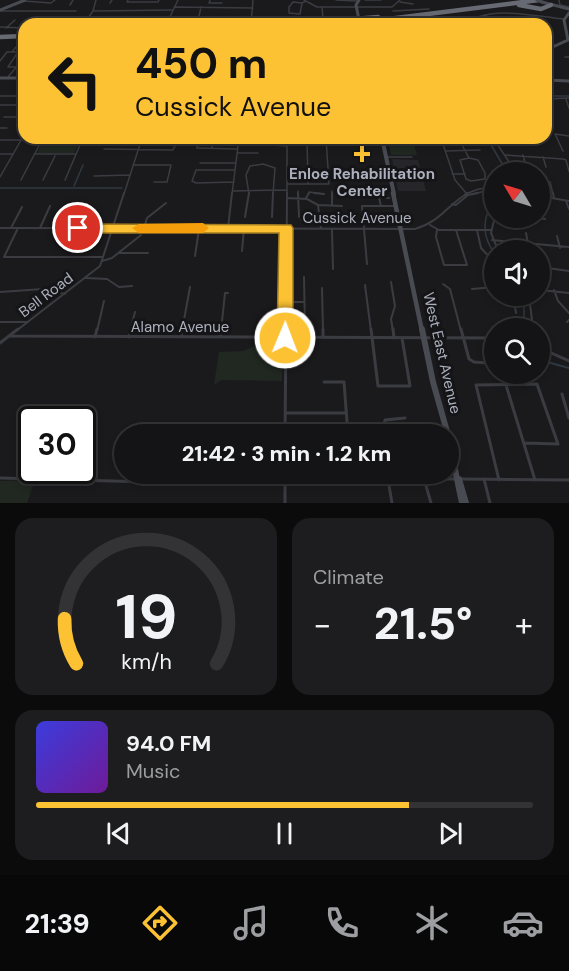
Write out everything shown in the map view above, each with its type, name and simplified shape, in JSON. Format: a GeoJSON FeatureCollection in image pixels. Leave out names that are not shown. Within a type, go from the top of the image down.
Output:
{"type":"FeatureCollection","features":[{"type":"Feature","properties":{"kind":"highway"},"geometry":{"type":"LineString","coordinates":[[388,18],[524,0]]}},
{"type":"Feature","properties":{"kind":"highway"},"geometry":{"type":"LineString","coordinates":[[437,12],[540,0],[548,5]]}},
{"type":"Feature","properties":{"kind":"highway"},"geometry":{"type":"LineString","coordinates":[[540,0],[530,4],[537,7],[548,5]]}},
{"type":"Feature","properties":{"kind":"highway"},"geometry":{"type":"LineString","coordinates":[[493,6],[519,5],[540,9],[548,5]]}},
{"type":"Feature","properties":{"kind":"highway"},"geometry":{"type":"LineString","coordinates":[[403,18],[417,15]]}},
{"type":"Feature","properties":{"kind":"highway"},"geometry":{"type":"LineString","coordinates":[[0,38],[18,38]]}},
{"type":"Feature","properties":{"kind":"main road"},"geometry":{"type":"LineString","coordinates":[[0,10],[25,0]]}},
{"type":"Feature","properties":{"kind":"main road"},"geometry":{"type":"LineString","coordinates":[[358,1],[359,18]]}},
{"type":"Feature","properties":{"kind":"main road"},"geometry":{"type":"LineString","coordinates":[[548,5],[569,12],[565,19],[569,38],[567,42],[554,47]]}},
{"type":"Feature","properties":{"kind":"main road"},"geometry":{"type":"LineString","coordinates":[[0,78],[18,78]]}},
{"type":"Feature","properties":{"kind":"main road"},"geometry":{"type":"LineString","coordinates":[[552,80],[569,81]]}},
{"type":"Feature","properties":{"kind":"main road","name":"West East Avenue"},"geometry":{"type":"LineString","coordinates":[[384,144],[434,388],[445,424]]}},
{"type":"Feature","properties":{"kind":"main road","name":"West East Avenue"},"geometry":{"type":"LineString","coordinates":[[387,157],[402,230]]}},
{"type":"Feature","properties":{"kind":"main road","name":"West East Avenue"},"geometry":{"type":"LineString","coordinates":[[459,479],[464,503]]}},
{"type":"Feature","properties":{"kind":"street"},"geometry":{"type":"LineString","coordinates":[[25,0],[29,3],[54,0]]}},
{"type":"Feature","properties":{"kind":"street"},"geometry":{"type":"LineString","coordinates":[[29,3],[35,0]]}},
{"type":"Feature","properties":{"kind":"street"},"geometry":{"type":"LineString","coordinates":[[40,3],[44,0]]}},
{"type":"Feature","properties":{"kind":"street"},"geometry":{"type":"LineString","coordinates":[[70,5],[74,0]]}},
{"type":"Feature","properties":{"kind":"street"},"geometry":{"type":"LineString","coordinates":[[88,18],[96,0]]}},
{"type":"Feature","properties":{"kind":"street"},"geometry":{"type":"LineString","coordinates":[[169,18],[178,0]]}},
{"type":"Feature","properties":{"kind":"street"},"geometry":{"type":"LineString","coordinates":[[210,0],[209,3],[222,2],[221,7]]}},
{"type":"Feature","properties":{"kind":"street"},"geometry":{"type":"LineString","coordinates":[[252,18],[253,0]]}},
{"type":"Feature","properties":{"kind":"street"},"geometry":{"type":"LineString","coordinates":[[336,0],[358,1]]}},
{"type":"Feature","properties":{"kind":"street"},"geometry":{"type":"LineString","coordinates":[[365,0],[381,0]]}},
{"type":"Feature","properties":{"kind":"street"},"geometry":{"type":"LineString","coordinates":[[559,0],[560,5],[569,12]]}},
{"type":"Feature","properties":{"kind":"street"},"geometry":{"type":"LineString","coordinates":[[128,1],[158,1]]}},
{"type":"Feature","properties":{"kind":"street"},"geometry":{"type":"LineString","coordinates":[[302,3],[300,14],[289,13],[289,7],[293,2],[305,1],[322,7],[392,7],[400,1],[413,4]]}},
{"type":"Feature","properties":{"kind":"street"},"geometry":{"type":"LineString","coordinates":[[173,7],[253,8]]}},
{"type":"Feature","properties":{"kind":"street"},"geometry":{"type":"LineString","coordinates":[[199,18],[201,7]]}},
{"type":"Feature","properties":{"kind":"street"},"geometry":{"type":"LineString","coordinates":[[322,7],[323,18]]}},
{"type":"Feature","properties":{"kind":"street"},"geometry":{"type":"LineString","coordinates":[[339,7],[340,11]]}},
{"type":"Feature","properties":{"kind":"street"},"geometry":{"type":"LineString","coordinates":[[392,7],[394,12],[437,12]]}},
{"type":"Feature","properties":{"kind":"street"},"geometry":{"type":"LineString","coordinates":[[0,10],[76,11]]}},
{"type":"Feature","properties":{"kind":"street"},"geometry":{"type":"LineString","coordinates":[[93,10],[172,10]]}},
{"type":"Feature","properties":{"kind":"street"},"geometry":{"type":"LineString","coordinates":[[472,18],[506,13],[565,19]]}},
{"type":"Feature","properties":{"kind":"street"},"geometry":{"type":"LineString","coordinates":[[484,15],[489,18]]}},
{"type":"Feature","properties":{"kind":"street"},"geometry":{"type":"LineString","coordinates":[[337,18],[344,17]]}},
{"type":"Feature","properties":{"kind":"street"},"geometry":{"type":"LineString","coordinates":[[6,28],[15,20]]}},
{"type":"Feature","properties":{"kind":"street"},"geometry":{"type":"LineString","coordinates":[[0,27],[18,28]]}},
{"type":"Feature","properties":{"kind":"street"},"geometry":{"type":"LineString","coordinates":[[12,52],[18,44]]}},
{"type":"Feature","properties":{"kind":"street"},"geometry":{"type":"LineString","coordinates":[[0,61],[7,52],[18,52]]}},
{"type":"Feature","properties":{"kind":"street"},"geometry":{"type":"LineString","coordinates":[[16,67],[8,67],[18,52]]}},
{"type":"Feature","properties":{"kind":"street"},"geometry":{"type":"LineString","coordinates":[[7,78],[16,67]]}},
{"type":"Feature","properties":{"kind":"street"},"geometry":{"type":"LineString","coordinates":[[0,96],[18,95]]}},
{"type":"Feature","properties":{"kind":"street"},"geometry":{"type":"LineString","coordinates":[[567,99],[568,106]]}},
{"type":"Feature","properties":{"kind":"street"},"geometry":{"type":"LineString","coordinates":[[0,105],[17,105]]}},
{"type":"Feature","properties":{"kind":"street"},"geometry":{"type":"LineString","coordinates":[[4,117],[18,117]]}},
{"type":"Feature","properties":{"kind":"street"},"geometry":{"type":"LineString","coordinates":[[0,128],[7,128]]}},
{"type":"Feature","properties":{"kind":"street"},"geometry":{"type":"LineString","coordinates":[[563,151],[555,134],[569,136]]}},
{"type":"Feature","properties":{"kind":"street"},"geometry":{"type":"LineString","coordinates":[[0,140],[18,140]]}},
{"type":"Feature","properties":{"kind":"street"},"geometry":{"type":"LineString","coordinates":[[0,177],[19,144]]}},
{"type":"Feature","properties":{"kind":"street"},"geometry":{"type":"LineString","coordinates":[[21,180],[39,144]]}},
{"type":"Feature","properties":{"kind":"street"},"geometry":{"type":"LineString","coordinates":[[65,180],[81,144]]}},
{"type":"Feature","properties":{"kind":"street","name":"Bell Road"},"geometry":{"type":"LineString","coordinates":[[0,343],[98,268],[103,259],[140,144]]}},
{"type":"Feature","properties":{"kind":"street"},"geometry":{"type":"LineString","coordinates":[[104,149],[177,149],[178,144]]}},
{"type":"Feature","properties":{"kind":"street"},"geometry":{"type":"LineString","coordinates":[[197,144],[197,148],[237,148]]}},
{"type":"Feature","properties":{"kind":"street"},"geometry":{"type":"LineString","coordinates":[[212,148],[213,144]]}},
{"type":"Feature","properties":{"kind":"street"},"geometry":{"type":"LineString","coordinates":[[228,228],[237,144]]}},
{"type":"Feature","properties":{"kind":"street"},"geometry":{"type":"LineString","coordinates":[[307,144],[308,184]]}},
{"type":"Feature","properties":{"kind":"street"},"geometry":{"type":"LineString","coordinates":[[287,184],[329,184],[326,144]]}},
{"type":"Feature","properties":{"kind":"street"},"geometry":{"type":"LineString","coordinates":[[443,144],[452,174],[467,194]]}},
{"type":"Feature","properties":{"kind":"street"},"geometry":{"type":"LineString","coordinates":[[454,144],[470,144]]}},
{"type":"Feature","properties":{"kind":"street"},"geometry":{"type":"LineString","coordinates":[[497,144],[510,162]]}},
{"type":"Feature","properties":{"kind":"street"},"geometry":{"type":"LineString","coordinates":[[271,145],[287,146],[285,424]]}},
{"type":"Feature","properties":{"kind":"street"},"geometry":{"type":"LineString","coordinates":[[462,145],[469,158]]}},
{"type":"Feature","properties":{"kind":"street"},"geometry":{"type":"LineString","coordinates":[[445,152],[480,150]]}},
{"type":"Feature","properties":{"kind":"street"},"geometry":{"type":"LineString","coordinates":[[237,153],[258,153]]}},
{"type":"Feature","properties":{"kind":"street"},"geometry":{"type":"LineString","coordinates":[[0,154],[13,154]]}},
{"type":"Feature","properties":{"kind":"street"},"geometry":{"type":"LineString","coordinates":[[34,154],[76,154]]}},
{"type":"Feature","properties":{"kind":"street"},"geometry":{"type":"LineString","coordinates":[[43,180],[55,154]]}},
{"type":"Feature","properties":{"kind":"street"},"geometry":{"type":"LineString","coordinates":[[506,155],[566,160],[569,171]]}},
{"type":"Feature","properties":{"kind":"street"},"geometry":{"type":"LineString","coordinates":[[523,155],[525,162]]}},
{"type":"Feature","properties":{"kind":"street"},"geometry":{"type":"LineString","coordinates":[[387,157],[412,157]]}},
{"type":"Feature","properties":{"kind":"street"},"geometry":{"type":"LineString","coordinates":[[543,157],[544,162]]}},
{"type":"Feature","properties":{"kind":"street"},"geometry":{"type":"LineString","coordinates":[[469,158],[477,160],[485,179],[470,181],[460,160],[469,158]]}},
{"type":"Feature","properties":{"kind":"street"},"geometry":{"type":"LineString","coordinates":[[200,163],[236,163]]}},
{"type":"Feature","properties":{"kind":"street"},"geometry":{"type":"LineString","coordinates":[[245,217],[249,191],[246,180],[247,169],[259,164],[274,167],[272,217]]}},
{"type":"Feature","properties":{"kind":"street"},"geometry":{"type":"LineString","coordinates":[[133,165],[171,165],[167,182],[154,182]]}},
{"type":"Feature","properties":{"kind":"street"},"geometry":{"type":"LineString","coordinates":[[0,167],[6,167]]}},
{"type":"Feature","properties":{"kind":"street"},"geometry":{"type":"LineString","coordinates":[[234,182],[196,183],[192,180],[196,170],[235,170]]}},
{"type":"Feature","properties":{"kind":"street"},"geometry":{"type":"LineString","coordinates":[[452,174],[465,174]]}},
{"type":"Feature","properties":{"kind":"street"},"geometry":{"type":"LineString","coordinates":[[94,176],[130,175]]}},
{"type":"Feature","properties":{"kind":"street"},"geometry":{"type":"LineString","coordinates":[[550,182],[554,199]]}},
{"type":"Feature","properties":{"kind":"street"},"geometry":{"type":"LineString","coordinates":[[430,225],[441,218],[452,204],[467,194],[484,188]]}},
{"type":"Feature","properties":{"kind":"street"},"geometry":{"type":"LineString","coordinates":[[233,191],[287,190]]}},
{"type":"Feature","properties":{"kind":"street"},"geometry":{"type":"LineString","coordinates":[[298,191],[300,218],[343,219]]}},
{"type":"Feature","properties":{"kind":"street"},"geometry":{"type":"LineString","coordinates":[[332,191],[332,206]]}},
{"type":"Feature","properties":{"kind":"street"},"geometry":{"type":"LineString","coordinates":[[306,198],[309,192],[324,194]]}},
{"type":"Feature","properties":{"kind":"street"},"geometry":{"type":"LineString","coordinates":[[287,198],[306,198],[318,205],[342,206]]}},
{"type":"Feature","properties":{"kind":"street"},"geometry":{"type":"LineString","coordinates":[[381,206],[380,198],[389,198]]}},
{"type":"Feature","properties":{"kind":"street"},"geometry":{"type":"LineString","coordinates":[[550,198],[568,201],[569,209]]}},
{"type":"Feature","properties":{"kind":"street"},"geometry":{"type":"LineString","coordinates":[[144,228],[147,218],[166,203]]}},
{"type":"Feature","properties":{"kind":"street"},"geometry":{"type":"LineString","coordinates":[[78,228],[87,204]]}},
{"type":"Feature","properties":{"kind":"street"},"geometry":{"type":"LineString","coordinates":[[318,205],[321,229]]}},
{"type":"Feature","properties":{"kind":"street"},"geometry":{"type":"LineString","coordinates":[[40,228],[50,206]]}},
{"type":"Feature","properties":{"kind":"street"},"geometry":{"type":"LineString","coordinates":[[367,264],[362,206],[396,206]]}},
{"type":"Feature","properties":{"kind":"street"},"geometry":{"type":"LineString","coordinates":[[11,228],[22,207]]}},
{"type":"Feature","properties":{"kind":"street","name":"Cussick Avenue"},"geometry":{"type":"LineString","coordinates":[[0,228],[402,230],[430,225],[437,230]]}},
{"type":"Feature","properties":{"kind":"street"},"geometry":{"type":"LineString","coordinates":[[18,228],[4,256],[109,260],[141,235]]}},
{"type":"Feature","properties":{"kind":"street"},"geometry":{"type":"LineString","coordinates":[[195,256],[200,228]]}},
{"type":"Feature","properties":{"kind":"street"},"geometry":{"type":"LineString","coordinates":[[242,251],[244,228]]}},
{"type":"Feature","properties":{"kind":"street"},"geometry":{"type":"LineString","coordinates":[[332,229],[333,268]]}},
{"type":"Feature","properties":{"kind":"street"},"geometry":{"type":"LineString","coordinates":[[456,230],[466,265],[444,265],[436,236],[437,230],[456,230],[479,230],[490,230],[492,240]]}},
{"type":"Feature","properties":{"kind":"street"},"geometry":{"type":"LineString","coordinates":[[479,230],[481,248],[484,251]]}},
{"type":"Feature","properties":{"kind":"street"},"geometry":{"type":"LineString","coordinates":[[526,233],[527,240]]}},
{"type":"Feature","properties":{"kind":"street"},"geometry":{"type":"LineString","coordinates":[[557,236],[560,248]]}},
{"type":"Feature","properties":{"kind":"street"},"geometry":{"type":"LineString","coordinates":[[550,247],[569,247]]}},
{"type":"Feature","properties":{"kind":"street"},"geometry":{"type":"LineString","coordinates":[[119,253],[148,253]]}},
{"type":"Feature","properties":{"kind":"street"},"geometry":{"type":"LineString","coordinates":[[550,268],[569,271]]}},
{"type":"Feature","properties":{"kind":"street"},"geometry":{"type":"LineString","coordinates":[[304,277],[305,329]]}},
{"type":"Feature","properties":{"kind":"street"},"geometry":{"type":"LineString","coordinates":[[86,278],[107,279],[119,287],[132,286]]}},
{"type":"Feature","properties":{"kind":"street"},"geometry":{"type":"LineString","coordinates":[[391,282],[395,306],[391,319],[394,338]]}},
{"type":"Feature","properties":{"kind":"street"},"geometry":{"type":"LineString","coordinates":[[443,284],[450,289],[470,360],[484,362]]}},
{"type":"Feature","properties":{"kind":"street"},"geometry":{"type":"LineString","coordinates":[[365,285],[378,386],[410,386],[402,338]]}},
{"type":"Feature","properties":{"kind":"street"},"geometry":{"type":"LineString","coordinates":[[181,337],[190,286]]}},
{"type":"Feature","properties":{"kind":"street"},"geometry":{"type":"LineString","coordinates":[[0,292],[26,292],[53,288],[65,294]]}},
{"type":"Feature","properties":{"kind":"street"},"geometry":{"type":"LineString","coordinates":[[322,288],[323,337]]}},
{"type":"Feature","properties":{"kind":"street"},"geometry":{"type":"LineString","coordinates":[[472,289],[484,288]]}},
{"type":"Feature","properties":{"kind":"street"},"geometry":{"type":"LineString","coordinates":[[550,290],[569,293]]}},
{"type":"Feature","properties":{"kind":"street"},"geometry":{"type":"LineString","coordinates":[[554,290],[558,301],[569,313]]}},
{"type":"Feature","properties":{"kind":"street"},"geometry":{"type":"LineString","coordinates":[[220,337],[225,293],[228,292]]}},
{"type":"Feature","properties":{"kind":"street"},"geometry":{"type":"LineString","coordinates":[[95,337],[104,302]]}},
{"type":"Feature","properties":{"kind":"street"},"geometry":{"type":"LineString","coordinates":[[285,302],[304,302]]}},
{"type":"Feature","properties":{"kind":"street"},"geometry":{"type":"LineString","coordinates":[[515,306],[516,313]]}},
{"type":"Feature","properties":{"kind":"street"},"geometry":{"type":"LineString","coordinates":[[129,337],[135,312]]}},
{"type":"Feature","properties":{"kind":"street"},"geometry":{"type":"LineString","coordinates":[[0,322],[27,322]]}},
{"type":"Feature","properties":{"kind":"street","name":"Alamo Avenue"},"geometry":{"type":"LineString","coordinates":[[10,336],[484,338]]}},
{"type":"Feature","properties":{"kind":"street"},"geometry":{"type":"LineString","coordinates":[[550,352],[569,361]]}},
{"type":"Feature","properties":{"kind":"street"},"geometry":{"type":"LineString","coordinates":[[324,382],[344,382],[347,424]]}},
{"type":"Feature","properties":{"kind":"street"},"geometry":{"type":"LineString","coordinates":[[499,480],[475,386],[506,384],[535,480]]}},
{"type":"Feature","properties":{"kind":"street"},"geometry":{"type":"LineString","coordinates":[[524,443],[558,444],[537,384]]}},
{"type":"Feature","properties":{"kind":"street"},"geometry":{"type":"LineString","coordinates":[[562,394],[569,418]]}},
{"type":"Feature","properties":{"kind":"street"},"geometry":{"type":"LineString","coordinates":[[285,413],[346,413]]}},
{"type":"Feature","properties":{"kind":"street"},"geometry":{"type":"LineString","coordinates":[[380,418],[384,421]]}},
{"type":"Feature","properties":{"kind":"street"},"geometry":{"type":"LineString","coordinates":[[384,421],[390,418],[405,418]]}},
{"type":"Feature","properties":{"kind":"street"},"geometry":{"type":"LineString","coordinates":[[0,478],[114,481]]}},
{"type":"Feature","properties":{"kind":"street"},"geometry":{"type":"LineString","coordinates":[[459,479],[569,480]]}},
{"type":"Feature","properties":{"kind":"street"},"geometry":{"type":"LineString","coordinates":[[484,480],[489,503]]}},
{"type":"Feature","properties":{"kind":"street"},"geometry":{"type":"LineString","coordinates":[[285,484],[285,503]]}},
{"type":"Feature","properties":{"kind":"street"},"geometry":{"type":"LineString","coordinates":[[389,484],[392,503]]}},
{"type":"Feature","properties":{"kind":"street"},"geometry":{"type":"LineString","coordinates":[[425,484],[430,503]]}},
{"type":"Feature","properties":{"kind":"shaded area"},"geometry":{"type":"Polygon","coordinates":[[[42,144],[79,144],[74,153],[37,153],[42,144]]]}},
{"type":"Feature","properties":{"kind":"shaded area"},"geometry":{"type":"Polygon","coordinates":[[[388,144],[414,144],[417,155],[391,155],[388,144]]]}},
{"type":"Feature","properties":{"kind":"shaded area"},"geometry":{"type":"Polygon","coordinates":[[[392,159],[418,160],[426,191],[398,191],[392,159]]]}},
{"type":"Feature","properties":{"kind":"shaded area"},"geometry":{"type":"Polygon","coordinates":[[[271,339],[283,339],[282,381],[222,380],[214,385],[219,352],[243,351],[271,339]]]}},
{"type":"Feature","properties":{"kind":"shaded area"},"geometry":{"type":"Polygon","coordinates":[[[18,480],[18,484],[34,484],[27,503],[0,503],[0,481],[18,480]]]}},
{"type":"Feature","properties":{"kind":"waterway"},"geometry":{"type":"LineString","coordinates":[[552,96],[569,96]]}},
{"type":"Feature","properties":{"kind":"waterway"},"geometry":{"type":"LineString","coordinates":[[491,144],[501,162]]}},
{"type":"Feature","properties":{"kind":"waterway"},"geometry":{"type":"LineString","coordinates":[[74,186],[83,165]]}},
{"type":"Feature","properties":{"kind":"waterway"},"geometry":{"type":"LineString","coordinates":[[0,188],[122,188]]}},
{"type":"Feature","properties":{"kind":"waterway"},"geometry":{"type":"LineString","coordinates":[[485,228],[487,240]]}},
{"type":"Feature","properties":{"kind":"waterway"},"geometry":{"type":"LineString","coordinates":[[524,306],[524,318]]}},
{"type":"Feature","properties":{"kind":"waterway"},"geometry":{"type":"LineString","coordinates":[[550,363],[569,368]]}},
{"type":"Feature","properties":{"kind":"slow traffic"},"geometry":{"type":"LineString","coordinates":[[139,228],[203,228]]}},
{"type":"Feature","properties":{"kind":"place","name":"Enloe Rehabilitation Center"},"geometry":{"type":"Point","coordinates":[362,154]}},
{"type":"Feature","properties":{"kind":"route"},"geometry":{"type":"LineString","coordinates":[[78,228],[286,228],[285,338]]}}]}
